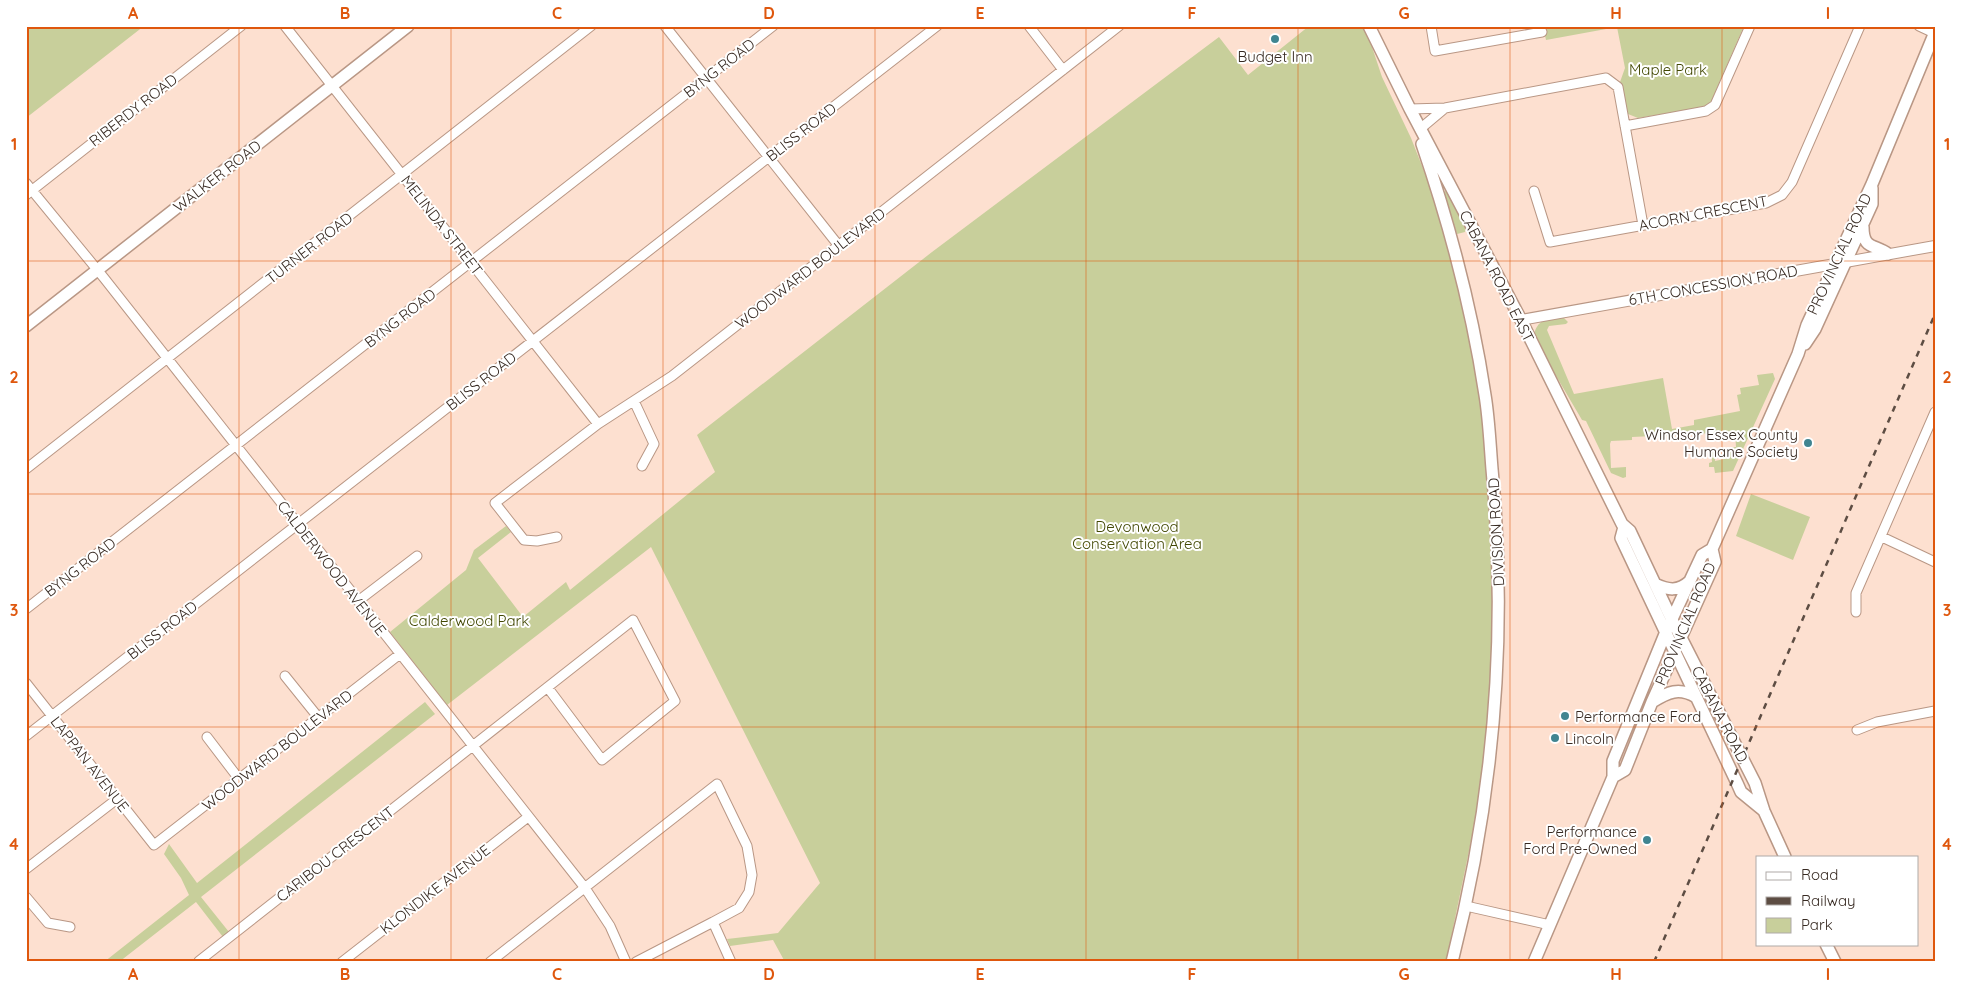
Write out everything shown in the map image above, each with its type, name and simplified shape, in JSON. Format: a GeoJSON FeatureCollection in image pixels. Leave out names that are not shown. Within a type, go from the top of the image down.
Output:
{"type":"FeatureCollection","features":[{"type":"Feature","properties":{"kind":"main road","name":"WALKER ROAD"},"geometry":{"type":"LineString","coordinates":[[26,326],[408,26]]}},
{"type":"Feature","properties":{"kind":"main road","name":"CABANA ROAD EAST"},"geometry":{"type":"LineString","coordinates":[[1369,26],[1420,130],[1520,320],[1624,527],[1630,531],[1672,620]]}},
{"type":"Feature","properties":{"kind":"main road","name":"PROVINCIAL ROAD"},"geometry":{"type":"LineString","coordinates":[[1534,962],[1613,777],[1613,761],[1665,634],[1702,555],[1712,549],[1798,354],[1807,325],[1872,184],[1935,33]]}},
{"type":"Feature","properties":{"kind":"main road","name":"DIVISION ROAD"},"geometry":{"type":"LineString","coordinates":[[1410,109],[1453,240],[1474,331],[1486,396],[1498,527],[1500,627],[1491,750],[1466,906],[1452,962]]}},
{"type":"Feature","properties":{"kind":"main road","name":"PROVINCIAL ROAD"},"geometry":{"type":"LineString","coordinates":[[1798,354],[1815,328],[1863,227],[1872,204],[1872,184]]}},
{"type":"Feature","properties":{"kind":"main road"},"geometry":{"type":"LineString","coordinates":[[1863,227],[1865,241],[1872,248],[1882,249],[1888,254]]}},
{"type":"Feature","properties":{"kind":"main road","name":"CABANA ROAD EAST"},"geometry":{"type":"LineString","coordinates":[[1624,527],[1621,538],[1674,653]]}},
{"type":"Feature","properties":{"kind":"main road","name":"PROVINCIAL ROAD"},"geometry":{"type":"LineString","coordinates":[[1613,777],[1625,770],[1652,702],[1715,562],[1712,549]]}},
{"type":"Feature","properties":{"kind":"main road"},"geometry":{"type":"LineString","coordinates":[[1655,584],[1666,590],[1684,587],[1691,580]]}},
{"type":"Feature","properties":{"kind":"main road","name":"CABANA ROAD"},"geometry":{"type":"LineString","coordinates":[[1672,620],[1755,783],[1764,811],[1785,856]]}},
{"type":"Feature","properties":{"kind":"main road","name":"CABANA ROAD"},"geometry":{"type":"LineString","coordinates":[[1674,653],[1742,792],[1764,811]]}},
{"type":"Feature","properties":{"kind":"main road"},"geometry":{"type":"LineString","coordinates":[[1652,702],[1669,691],[1686,692],[1696,697]]}},
{"type":"Feature","properties":{"kind":"main road"},"geometry":{"type":"LineString","coordinates":[[1827,946],[1835,962]]}},
{"type":"Feature","properties":{"kind":"street","name":"RIBERDY ROAD"},"geometry":{"type":"LineString","coordinates":[[28,189],[241,26]]}},
{"type":"Feature","properties":{"kind":"street","name":"MELINDA STREET"},"geometry":{"type":"LineString","coordinates":[[285,26],[598,424]]}},
{"type":"Feature","properties":{"kind":"street","name":"TURNER ROAD"},"geometry":{"type":"LineString","coordinates":[[26,469],[591,26]]}},
{"type":"Feature","properties":{"kind":"street"},"geometry":{"type":"LineString","coordinates":[[665,26],[839,246]]}},
{"type":"Feature","properties":{"kind":"street","name":"BYNG ROAD"},"geometry":{"type":"LineString","coordinates":[[26,609],[773,26]]}},
{"type":"Feature","properties":{"kind":"street","name":"BLISS ROAD"},"geometry":{"type":"LineString","coordinates":[[26,736],[937,26]]}},
{"type":"Feature","properties":{"kind":"street"},"geometry":{"type":"LineString","coordinates":[[1029,26],[1063,70]]}},
{"type":"Feature","properties":{"kind":"street","name":"WOODWARD BOULEVARD"},"geometry":{"type":"LineString","coordinates":[[557,537],[537,541],[524,540],[495,503],[598,424],[672,376],[1119,26]]}},
{"type":"Feature","properties":{"kind":"street"},"geometry":{"type":"LineString","coordinates":[[1431,26],[1435,51],[1542,32]]}},
{"type":"Feature","properties":{"kind":"street"},"geometry":{"type":"LineString","coordinates":[[1625,126],[1706,111],[1715,104],[1750,26]]}},
{"type":"Feature","properties":{"kind":"street","name":"ACORN CRESCENT"},"geometry":{"type":"LineString","coordinates":[[1534,191],[1550,242],[1766,203],[1782,195],[1792,182],[1860,26]]}},
{"type":"Feature","properties":{"kind":"street"},"geometry":{"type":"LineString","coordinates":[[1919,26],[1935,33]]}},
{"type":"Feature","properties":{"kind":"street"},"geometry":{"type":"LineString","coordinates":[[1410,109],[1445,108],[1606,78],[1618,88],[1643,225]]}},
{"type":"Feature","properties":{"kind":"street"},"geometry":{"type":"LineString","coordinates":[[1420,130],[1445,108]]}},
{"type":"Feature","properties":{"kind":"street","name":"CALDERWOOD AVENUE"},"geometry":{"type":"LineString","coordinates":[[28,189],[98,270],[585,888],[610,926],[626,962]]}},
{"type":"Feature","properties":{"kind":"street","name":"6TH CONCESSION ROAD"},"geometry":{"type":"LineString","coordinates":[[1520,320],[1935,246]]}},
{"type":"Feature","properties":{"kind":"street"},"geometry":{"type":"LineString","coordinates":[[634,401],[654,444],[642,466]]}},
{"type":"Feature","properties":{"kind":"street"},"geometry":{"type":"LineString","coordinates":[[1856,612],[1856,593],[1935,412]]}},
{"type":"Feature","properties":{"kind":"street"},"geometry":{"type":"LineString","coordinates":[[1882,537],[1935,562]]}},
{"type":"Feature","properties":{"kind":"street"},"geometry":{"type":"LineString","coordinates":[[358,601],[417,556]]}},
{"type":"Feature","properties":{"kind":"street","name":"CARIBOU CRESCENT"},"geometry":{"type":"LineString","coordinates":[[200,962],[199,960],[633,620],[675,701],[602,760],[548,688]]}},
{"type":"Feature","properties":{"kind":"street","name":"WOODWARD BOULEVARD"},"geometry":{"type":"LineString","coordinates":[[154,845],[400,654]]}},
{"type":"Feature","properties":{"kind":"street"},"geometry":{"type":"LineString","coordinates":[[285,676],[318,717]]}},
{"type":"Feature","properties":{"kind":"street","name":"LAPPAN AVENUE"},"geometry":{"type":"LineString","coordinates":[[26,683],[154,845]]}},
{"type":"Feature","properties":{"kind":"street"},"geometry":{"type":"LineString","coordinates":[[1858,730],[1877,722],[1935,711]]}},
{"type":"Feature","properties":{"kind":"street"},"geometry":{"type":"LineString","coordinates":[[207,737],[239,779]]}},
{"type":"Feature","properties":{"kind":"street"},"geometry":{"type":"LineString","coordinates":[[490,962],[717,784],[748,846],[752,875],[749,892],[739,908],[636,962]]}},
{"type":"Feature","properties":{"kind":"street"},"geometry":{"type":"LineString","coordinates":[[26,869],[117,798]]}},
{"type":"Feature","properties":{"kind":"street","name":"KLONDIKE AVENUE"},"geometry":{"type":"LineString","coordinates":[[342,962],[528,816]]}},
{"type":"Feature","properties":{"kind":"street"},"geometry":{"type":"LineString","coordinates":[[26,896],[48,923],[70,927]]}},
{"type":"Feature","properties":{"kind":"street"},"geometry":{"type":"LineString","coordinates":[[1466,906],[1550,924]]}},
{"type":"Feature","properties":{"kind":"street"},"geometry":{"type":"LineString","coordinates":[[714,922],[731,962]]}},
{"type":"Feature","properties":{"kind":"green space"},"geometry":{"type":"Polygon","coordinates":[[[26,26],[144,26],[26,118],[26,26]]]}},
{"type":"Feature","properties":{"kind":"green space","name":"Devonwood Conservation Area"},"geometry":{"type":"Polygon","coordinates":[[[1309,26],[1365,26],[1382,77],[1411,138],[1435,199],[1456,268],[1471,337],[1485,427],[1493,537],[1492,701],[1483,774],[1446,962],[785,962],[773,940],[730,946],[727,939],[778,933],[820,883],[651,547],[447,705],[390,632],[466,570],[474,550],[506,526],[511,532],[478,558],[523,617],[566,582],[570,590],[715,472],[697,435],[932,252],[1219,37],[1248,75],[1309,26]]]}},
{"type":"Feature","properties":{"kind":"green space","name":"Maple Park"},"geometry":{"type":"Polygon","coordinates":[[[1543,26],[1744,26],[1711,102],[1705,107],[1638,118],[1628,114],[1620,82],[1625,68],[1617,27],[1546,40],[1543,26]]]}},
{"type":"Feature","properties":{"kind":"green space"},"geometry":{"type":"Polygon","coordinates":[[[1445,191],[1448,192],[1466,227],[1465,232],[1457,234],[1444,193],[1445,191]]]}},
{"type":"Feature","properties":{"kind":"green space"},"geometry":{"type":"Polygon","coordinates":[[[1563,317],[1568,322],[1566,324],[1549,326],[1547,330],[1574,394],[1663,378],[1672,429],[1694,425],[1694,420],[1740,411],[1737,395],[1741,394],[1740,388],[1759,385],[1757,375],[1773,373],[1775,379],[1733,471],[1715,473],[1714,467],[1709,467],[1709,463],[1712,462],[1711,449],[1718,449],[1719,455],[1715,455],[1715,461],[1729,458],[1729,448],[1736,447],[1735,432],[1632,437],[1632,440],[1611,441],[1611,468],[1626,467],[1626,477],[1623,478],[1611,473],[1586,421],[1582,420],[1534,334],[1541,322],[1563,317]]]}},
{"type":"Feature","properties":{"kind":"green space"},"geometry":{"type":"Polygon","coordinates":[[[1751,494],[1810,517],[1793,560],[1736,536],[1751,494]]]}},
{"type":"Feature","properties":{"kind":"green space"},"geometry":{"type":"Polygon","coordinates":[[[425,702],[435,714],[201,897],[229,932],[223,937],[196,902],[119,962],[104,962],[189,895],[181,878],[164,854],[169,844],[197,883],[425,702]]]}},
{"type":"Feature","properties":{"kind":"railway"},"geometry":{"type":"LineString","coordinates":[[1654,962],[1935,314]]}},
{"type":"Feature","properties":{"kind":"place","name":"Budget Inn"},"geometry":{"type":"Point","coordinates":[1275,39]}},
{"type":"Feature","properties":{"kind":"place","name":"Windsor Essex County Humane Society"},"geometry":{"type":"Point","coordinates":[1808,443]}},
{"type":"Feature","properties":{"kind":"place","name":"Performance Ford"},"geometry":{"type":"Point","coordinates":[1565,716]}},
{"type":"Feature","properties":{"kind":"place","name":"Lincoln"},"geometry":{"type":"Point","coordinates":[1555,738]}},
{"type":"Feature","properties":{"kind":"place","name":"Performance Ford Pre-Owned"},"geometry":{"type":"Point","coordinates":[1647,840]}},
{"type":"Feature","properties":{"kind":"park label","name":"Calderwood Park"},"geometry":{"type":"Point","coordinates":[469,620]}}]}
